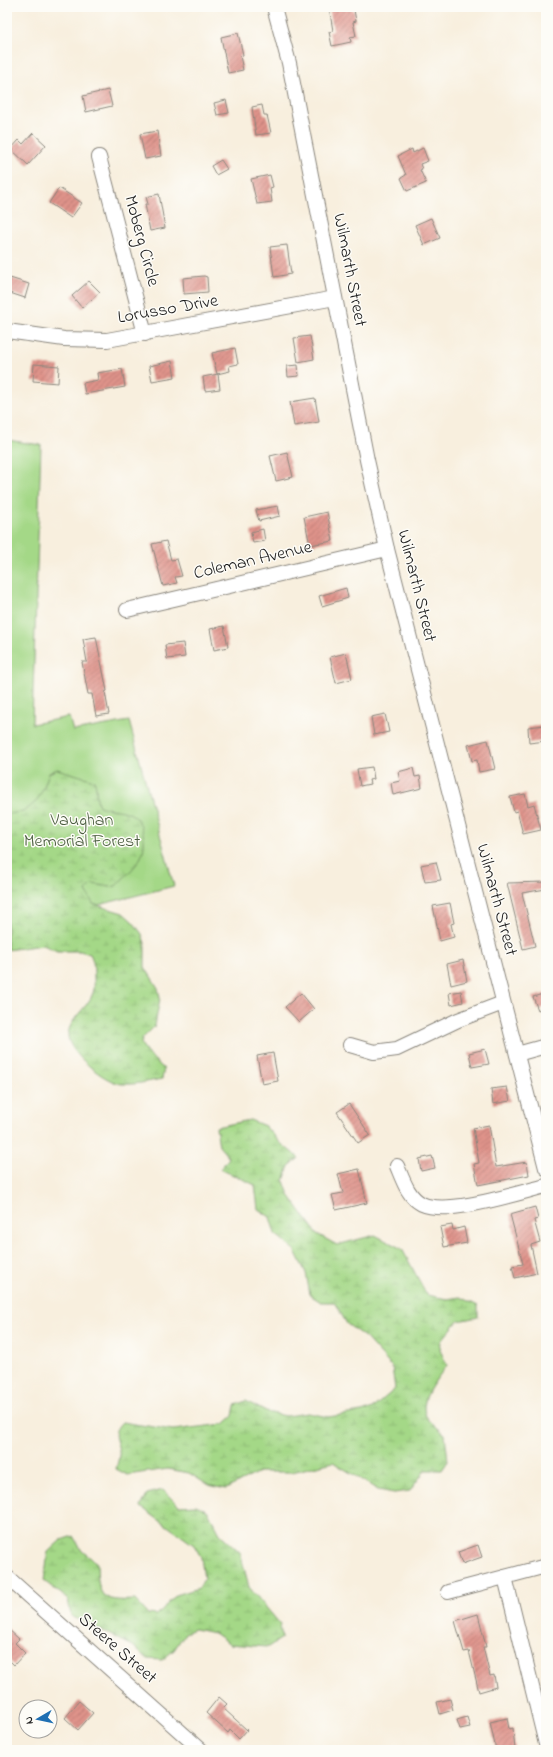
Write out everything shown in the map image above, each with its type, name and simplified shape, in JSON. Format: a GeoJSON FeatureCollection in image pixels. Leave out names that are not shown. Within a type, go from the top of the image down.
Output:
{"type":"FeatureCollection","features":[{"type":"Feature","properties":{"kind":"street","name":"Wilmarth Street"},"geometry":{"type":"LineString","coordinates":[[274,7],[289,64],[386,549],[546,1168]]}},
{"type":"Feature","properties":{"kind":"street","name":"Moberg Circle"},"geometry":{"type":"LineString","coordinates":[[99,157],[145,334]]}},
{"type":"Feature","properties":{"kind":"street","name":"Lorusso Drive"},"geometry":{"type":"LineString","coordinates":[[7,331],[86,340],[107,340],[335,298]]}},
{"type":"Feature","properties":{"kind":"street","name":"Coleman Avenue"},"geometry":{"type":"LineString","coordinates":[[127,610],[386,549]]}},
{"type":"Feature","properties":{"kind":"street"},"geometry":{"type":"LineString","coordinates":[[350,1046],[374,1052],[397,1049],[458,1020],[504,1003]]}},
{"type":"Feature","properties":{"kind":"street"},"geometry":{"type":"LineString","coordinates":[[517,1054],[546,1046]]}},
{"type":"Feature","properties":{"kind":"street"},"geometry":{"type":"LineString","coordinates":[[397,1166],[409,1193],[422,1204],[436,1208],[456,1207],[546,1186]]}},
{"type":"Feature","properties":{"kind":"street"},"geometry":{"type":"LineString","coordinates":[[448,1592],[546,1566]]}},
{"type":"Feature","properties":{"kind":"street","name":"Steere Street"},"geometry":{"type":"LineString","coordinates":[[7,1577],[201,1750]]}},
{"type":"Feature","properties":{"kind":"street"},"geometry":{"type":"LineString","coordinates":[[505,1577],[546,1744]]}},
{"type":"Feature","properties":{"kind":"green space","name":"Vaughan Memorial Forest"},"geometry":{"type":"Polygon","coordinates":[[[7,440],[41,445],[32,724],[69,717],[73,731],[129,721],[174,886],[7,928],[7,440]]]}},
{"type":"Feature","properties":{"kind":"green space"},"geometry":{"type":"Polygon","coordinates":[[[57,769],[94,780],[99,806],[129,813],[136,818],[141,826],[144,847],[139,861],[134,867],[116,886],[110,887],[93,884],[86,891],[93,904],[123,913],[133,922],[142,934],[145,943],[145,967],[158,988],[160,998],[155,1026],[143,1038],[141,1043],[146,1052],[164,1069],[162,1079],[133,1084],[116,1083],[98,1073],[73,1049],[69,1041],[69,1028],[91,998],[94,989],[94,965],[90,954],[80,951],[57,951],[43,945],[7,950],[7,814],[25,810],[36,802],[49,773],[57,769]]]}},
{"type":"Feature","properties":{"kind":"green space"},"geometry":{"type":"Polygon","coordinates":[[[250,1120],[265,1126],[280,1143],[299,1158],[289,1166],[284,1181],[289,1195],[317,1234],[337,1245],[375,1235],[402,1249],[427,1295],[447,1299],[460,1297],[478,1306],[478,1317],[458,1321],[441,1341],[440,1350],[447,1365],[429,1391],[424,1406],[428,1419],[445,1434],[448,1461],[442,1470],[425,1470],[410,1491],[394,1493],[378,1490],[333,1462],[292,1472],[259,1472],[226,1489],[208,1485],[189,1473],[168,1469],[127,1475],[116,1469],[119,1450],[115,1433],[116,1429],[122,1422],[173,1430],[224,1424],[233,1416],[235,1405],[246,1401],[266,1412],[286,1416],[308,1413],[328,1417],[362,1412],[373,1408],[395,1389],[392,1367],[366,1338],[347,1324],[334,1302],[321,1302],[310,1295],[306,1273],[294,1249],[275,1234],[270,1217],[258,1209],[255,1185],[220,1169],[229,1158],[219,1146],[216,1127],[250,1120]]]}},
{"type":"Feature","properties":{"kind":"green space"},"geometry":{"type":"Polygon","coordinates":[[[163,1490],[179,1506],[196,1505],[208,1511],[220,1534],[240,1552],[249,1587],[280,1624],[282,1638],[268,1647],[230,1644],[214,1633],[195,1629],[185,1633],[174,1650],[162,1660],[147,1659],[133,1646],[71,1616],[68,1599],[44,1581],[48,1552],[61,1540],[73,1536],[82,1551],[97,1563],[98,1583],[100,1590],[103,1595],[108,1598],[114,1600],[135,1600],[148,1614],[157,1615],[176,1595],[199,1588],[204,1579],[201,1557],[194,1545],[141,1507],[147,1494],[163,1490]]]}},
{"type":"Feature","properties":{"kind":"building"},"geometry":{"type":"Polygon","coordinates":[[[329,7],[351,7],[351,10],[354,10],[356,21],[353,22],[356,36],[350,37],[351,42],[332,46],[329,32],[333,31],[329,7]]]}},
{"type":"Feature","properties":{"kind":"building"},"geometry":{"type":"Polygon","coordinates":[[[238,33],[243,55],[240,56],[243,70],[228,73],[221,37],[238,33]]]}},
{"type":"Feature","properties":{"kind":"building"},"geometry":{"type":"Polygon","coordinates":[[[108,90],[112,106],[86,112],[83,96],[108,90]]]}},
{"type":"Feature","properties":{"kind":"building"},"geometry":{"type":"Polygon","coordinates":[[[226,100],[229,113],[217,115],[214,103],[226,100]]]}},
{"type":"Feature","properties":{"kind":"building"},"geometry":{"type":"Polygon","coordinates":[[[262,105],[264,115],[267,115],[271,133],[256,135],[252,107],[262,105]]]}},
{"type":"Feature","properties":{"kind":"building"},"geometry":{"type":"Polygon","coordinates":[[[157,131],[161,156],[145,159],[140,134],[157,131]]]}},
{"type":"Feature","properties":{"kind":"building"},"geometry":{"type":"Polygon","coordinates":[[[33,133],[46,145],[28,165],[11,149],[19,140],[23,144],[33,133]]]}},
{"type":"Feature","properties":{"kind":"building"},"geometry":{"type":"Polygon","coordinates":[[[423,148],[428,161],[420,164],[422,169],[420,170],[426,183],[407,191],[401,178],[406,175],[398,156],[412,149],[413,153],[423,148]]]}},
{"type":"Feature","properties":{"kind":"building"},"geometry":{"type":"Polygon","coordinates":[[[221,160],[227,169],[216,175],[211,166],[221,160]]]}},
{"type":"Feature","properties":{"kind":"building"},"geometry":{"type":"Polygon","coordinates":[[[270,175],[273,187],[270,188],[272,202],[257,204],[251,179],[270,175]]]}},
{"type":"Feature","properties":{"kind":"building"},"geometry":{"type":"Polygon","coordinates":[[[59,188],[82,203],[71,218],[49,203],[59,188]]]}},
{"type":"Feature","properties":{"kind":"building"},"geometry":{"type":"Polygon","coordinates":[[[159,194],[165,228],[150,231],[145,204],[148,204],[146,197],[159,194]]]}},
{"type":"Feature","properties":{"kind":"building"},"geometry":{"type":"Polygon","coordinates":[[[431,218],[440,238],[424,245],[415,225],[431,218]]]}},
{"type":"Feature","properties":{"kind":"building"},"geometry":{"type":"Polygon","coordinates":[[[287,245],[291,274],[274,277],[270,247],[287,245]]]}},
{"type":"Feature","properties":{"kind":"building"},"geometry":{"type":"Polygon","coordinates":[[[207,277],[208,292],[184,294],[183,278],[207,277]]]}},
{"type":"Feature","properties":{"kind":"building"},"geometry":{"type":"Polygon","coordinates":[[[10,278],[29,284],[25,298],[7,292],[10,278]]]}},
{"type":"Feature","properties":{"kind":"building"},"geometry":{"type":"Polygon","coordinates":[[[89,281],[100,292],[82,308],[72,296],[89,281]]]}},
{"type":"Feature","properties":{"kind":"building"},"geometry":{"type":"Polygon","coordinates":[[[310,336],[314,359],[298,362],[294,338],[310,336]]]}},
{"type":"Feature","properties":{"kind":"building"},"geometry":{"type":"Polygon","coordinates":[[[235,348],[238,364],[229,366],[230,371],[217,374],[212,353],[235,348]]]}},
{"type":"Feature","properties":{"kind":"building"},"geometry":{"type":"Polygon","coordinates":[[[172,361],[175,377],[152,381],[149,366],[172,361]]]}},
{"type":"Feature","properties":{"kind":"building"},"geometry":{"type":"Polygon","coordinates":[[[34,364],[59,366],[58,383],[33,381],[34,364]]]}},
{"type":"Feature","properties":{"kind":"building"},"geometry":{"type":"Polygon","coordinates":[[[298,365],[299,376],[288,377],[287,366],[298,365]]]}},
{"type":"Feature","properties":{"kind":"building"},"geometry":{"type":"Polygon","coordinates":[[[122,369],[125,387],[85,394],[83,383],[98,380],[97,373],[122,369]]]}},
{"type":"Feature","properties":{"kind":"building"},"geometry":{"type":"Polygon","coordinates":[[[218,374],[220,389],[205,391],[203,377],[218,374]]]}},
{"type":"Feature","properties":{"kind":"building"},"geometry":{"type":"Polygon","coordinates":[[[315,398],[319,422],[294,426],[290,402],[315,398]]]}},
{"type":"Feature","properties":{"kind":"building"},"geometry":{"type":"Polygon","coordinates":[[[287,452],[293,477],[276,481],[270,456],[287,452]]]}},
{"type":"Feature","properties":{"kind":"building"},"geometry":{"type":"Polygon","coordinates":[[[278,506],[280,516],[259,521],[256,510],[278,506]]]}},
{"type":"Feature","properties":{"kind":"building"},"geometry":{"type":"Polygon","coordinates":[[[327,512],[333,541],[310,545],[304,517],[327,512]]]}},
{"type":"Feature","properties":{"kind":"building"},"geometry":{"type":"Polygon","coordinates":[[[263,529],[265,541],[253,543],[251,532],[263,529]]]}},
{"type":"Feature","properties":{"kind":"building"},"geometry":{"type":"Polygon","coordinates":[[[166,541],[171,560],[177,559],[182,576],[175,577],[177,583],[163,586],[152,544],[166,541]]]}},
{"type":"Feature","properties":{"kind":"building"},"geometry":{"type":"Polygon","coordinates":[[[346,588],[348,598],[322,606],[319,596],[346,588]]]}},
{"type":"Feature","properties":{"kind":"building"},"geometry":{"type":"Polygon","coordinates":[[[224,626],[228,647],[214,650],[210,629],[224,626]]]}},
{"type":"Feature","properties":{"kind":"building"},"geometry":{"type":"Polygon","coordinates":[[[96,637],[107,691],[105,692],[109,714],[96,716],[92,694],[88,694],[82,662],[87,662],[83,639],[96,637]]]}},
{"type":"Feature","properties":{"kind":"building"},"geometry":{"type":"Polygon","coordinates":[[[183,643],[185,657],[167,659],[165,645],[183,643]]]}},
{"type":"Feature","properties":{"kind":"building"},"geometry":{"type":"Polygon","coordinates":[[[346,653],[352,679],[336,683],[330,657],[346,653]]]}},
{"type":"Feature","properties":{"kind":"building"},"geometry":{"type":"Polygon","coordinates":[[[385,714],[389,732],[374,735],[371,717],[385,714]]]}},
{"type":"Feature","properties":{"kind":"building"},"geometry":{"type":"Polygon","coordinates":[[[546,725],[546,741],[529,743],[528,727],[546,725]]]}},
{"type":"Feature","properties":{"kind":"building"},"geometry":{"type":"Polygon","coordinates":[[[488,740],[495,769],[479,772],[477,760],[472,761],[468,745],[488,740]]]}},
{"type":"Feature","properties":{"kind":"building"},"geometry":{"type":"Polygon","coordinates":[[[372,767],[374,779],[369,780],[370,784],[360,786],[357,769],[372,767]]]}},
{"type":"Feature","properties":{"kind":"building"},"geometry":{"type":"Polygon","coordinates":[[[413,768],[415,777],[420,776],[422,788],[393,795],[391,783],[400,781],[398,772],[413,768]]]}},
{"type":"Feature","properties":{"kind":"building"},"geometry":{"type":"Polygon","coordinates":[[[525,794],[528,806],[534,804],[541,830],[523,834],[517,811],[514,812],[510,797],[525,794]]]}},
{"type":"Feature","properties":{"kind":"building"},"geometry":{"type":"Polygon","coordinates":[[[436,862],[441,880],[425,882],[421,865],[436,862]]]}},
{"type":"Feature","properties":{"kind":"building"},"geometry":{"type":"Polygon","coordinates":[[[546,882],[546,889],[522,893],[535,946],[523,949],[507,883],[546,882]]]}},
{"type":"Feature","properties":{"kind":"building"},"geometry":{"type":"Polygon","coordinates":[[[450,903],[454,923],[451,924],[454,937],[440,941],[433,906],[450,903]]]}},
{"type":"Feature","properties":{"kind":"building"},"geometry":{"type":"Polygon","coordinates":[[[463,960],[467,981],[451,985],[447,964],[463,960]]]}},
{"type":"Feature","properties":{"kind":"building"},"geometry":{"type":"Polygon","coordinates":[[[461,991],[463,1002],[451,1005],[449,993],[461,991]]]}},
{"type":"Feature","properties":{"kind":"building"},"geometry":{"type":"Polygon","coordinates":[[[301,993],[314,1009],[299,1022],[285,1007],[301,993]]]}},
{"type":"Feature","properties":{"kind":"building"},"geometry":{"type":"Polygon","coordinates":[[[546,993],[546,1007],[538,1010],[533,997],[546,993]]]}},
{"type":"Feature","properties":{"kind":"building"},"geometry":{"type":"Polygon","coordinates":[[[485,1049],[489,1064],[472,1067],[469,1053],[485,1049]]]}},
{"type":"Feature","properties":{"kind":"building"},"geometry":{"type":"Polygon","coordinates":[[[273,1053],[278,1081],[262,1084],[257,1056],[273,1053]]]}},
{"type":"Feature","properties":{"kind":"building"},"geometry":{"type":"Polygon","coordinates":[[[507,1087],[510,1101],[493,1104],[491,1089],[507,1087]]]}},
{"type":"Feature","properties":{"kind":"building"},"geometry":{"type":"Polygon","coordinates":[[[349,1104],[370,1135],[358,1143],[337,1112],[349,1104]]]}},
{"type":"Feature","properties":{"kind":"building"},"geometry":{"type":"Polygon","coordinates":[[[489,1125],[496,1167],[527,1162],[529,1175],[478,1185],[474,1164],[479,1163],[473,1128],[489,1125]]]}},
{"type":"Feature","properties":{"kind":"building"},"geometry":{"type":"Polygon","coordinates":[[[432,1156],[435,1168],[421,1171],[419,1159],[432,1156]]]}},
{"type":"Feature","properties":{"kind":"building"},"geometry":{"type":"Polygon","coordinates":[[[359,1169],[367,1203],[336,1210],[332,1195],[343,1193],[338,1174],[359,1169]]]}},
{"type":"Feature","properties":{"kind":"building"},"geometry":{"type":"Polygon","coordinates":[[[535,1207],[538,1219],[534,1220],[540,1242],[531,1245],[537,1273],[515,1278],[512,1266],[523,1264],[510,1214],[535,1207]]]}},
{"type":"Feature","properties":{"kind":"building"},"geometry":{"type":"Polygon","coordinates":[[[452,1225],[453,1230],[464,1227],[467,1243],[444,1247],[440,1227],[452,1225]]]}},
{"type":"Feature","properties":{"kind":"building"},"geometry":{"type":"Polygon","coordinates":[[[478,1545],[482,1557],[462,1564],[458,1552],[478,1545]]]}},
{"type":"Feature","properties":{"kind":"building"},"geometry":{"type":"Polygon","coordinates":[[[478,1614],[486,1647],[483,1647],[490,1676],[494,1675],[496,1687],[479,1692],[469,1651],[464,1652],[455,1621],[478,1614]]]}},
{"type":"Feature","properties":{"kind":"building"},"geometry":{"type":"Polygon","coordinates":[[[7,1628],[19,1639],[15,1643],[25,1653],[14,1665],[7,1658],[7,1628]]]}},
{"type":"Feature","properties":{"kind":"building"},"geometry":{"type":"Polygon","coordinates":[[[219,1697],[227,1704],[223,1708],[247,1730],[239,1739],[230,1730],[228,1733],[206,1713],[219,1697]]]}},
{"type":"Feature","properties":{"kind":"building"},"geometry":{"type":"Polygon","coordinates":[[[450,1699],[453,1710],[440,1714],[437,1702],[450,1699]]]}},
{"type":"Feature","properties":{"kind":"building"},"geometry":{"type":"Polygon","coordinates":[[[79,1701],[93,1713],[78,1730],[65,1718],[79,1701]]]}},
{"type":"Feature","properties":{"kind":"building"},"geometry":{"type":"Polygon","coordinates":[[[467,1717],[470,1727],[460,1729],[457,1720],[467,1717]]]}},
{"type":"Feature","properties":{"kind":"building"},"geometry":{"type":"Polygon","coordinates":[[[507,1718],[509,1729],[513,1728],[515,1750],[496,1750],[490,1722],[507,1718]]]}}]}
